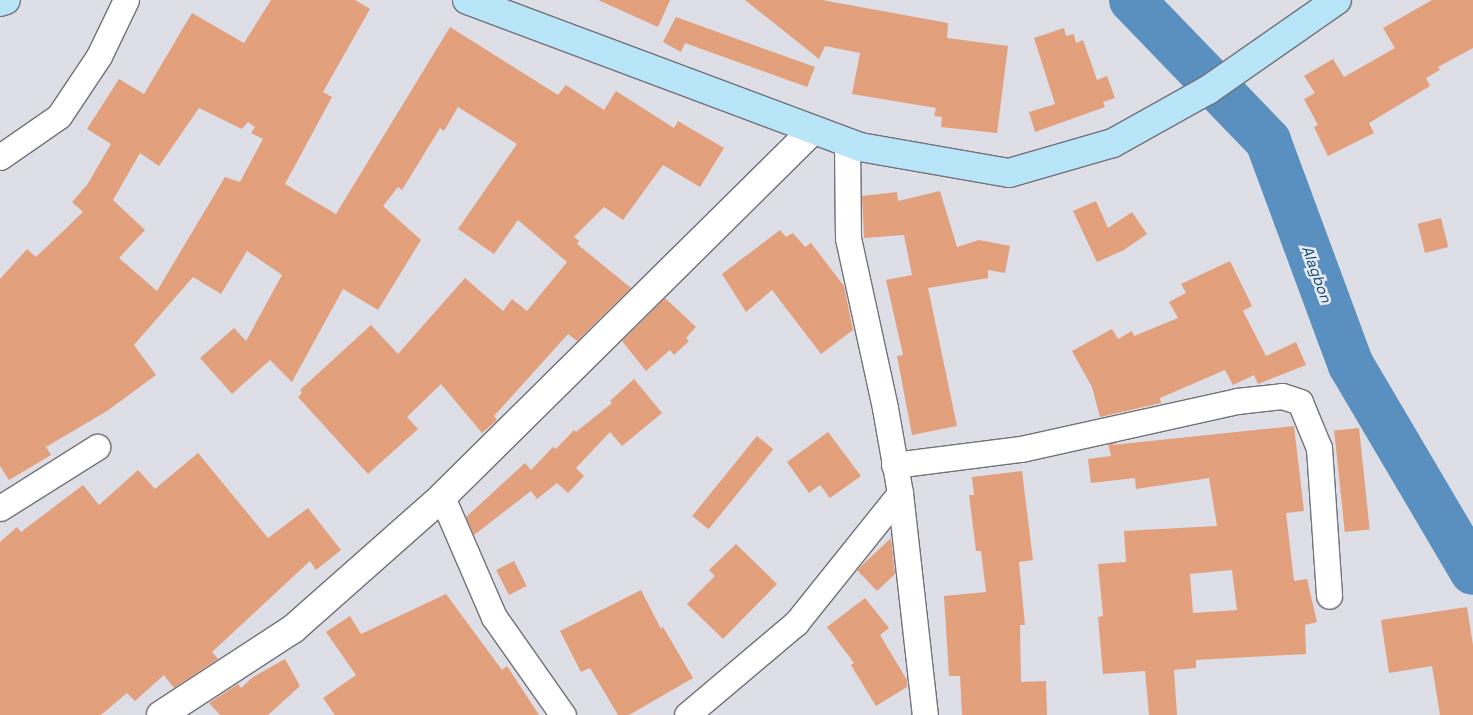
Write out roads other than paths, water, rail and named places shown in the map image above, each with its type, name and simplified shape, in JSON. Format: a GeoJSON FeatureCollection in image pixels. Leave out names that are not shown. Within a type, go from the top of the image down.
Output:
{"type":"FeatureCollection","features":[{"type":"Feature","properties":{"kind":"main road"},"geometry":{"type":"LineString","coordinates":[[0,2],[6,0]]}},
{"type":"Feature","properties":{"kind":"main road"},"geometry":{"type":"LineString","coordinates":[[467,0],[847,143],[1009,173],[1113,143],[1208,90],[1250,63],[1337,0]]}},
{"type":"Feature","properties":{"kind":"street"},"geometry":{"type":"LineString","coordinates":[[0,157],[59,116],[99,56],[126,0]]}},
{"type":"Feature","properties":{"kind":"street"},"geometry":{"type":"LineString","coordinates":[[161,715],[293,629],[442,497],[813,130]]}},
{"type":"Feature","properties":{"kind":"street"},"geometry":{"type":"LineString","coordinates":[[847,143],[848,238],[885,408],[900,493],[925,715]]}},
{"type":"Feature","properties":{"kind":"street"},"geometry":{"type":"LineString","coordinates":[[894,465],[1021,449],[1237,401],[1282,396],[1300,402],[1319,448],[1329,596]]}},
{"type":"Feature","properties":{"kind":"street"},"geometry":{"type":"LineString","coordinates":[[0,508],[97,448]]}},
{"type":"Feature","properties":{"kind":"street"},"geometry":{"type":"LineString","coordinates":[[687,715],[796,623],[900,493]]}},
{"type":"Feature","properties":{"kind":"street"},"geometry":{"type":"LineString","coordinates":[[442,497],[494,617],[564,715]]}},
{"type":"Feature","properties":{"kind":"waterway","name":"Alagbon"},"geometry":{"type":"LineString","coordinates":[[1132,0],[1268,141],[1351,365],[1473,572]]}}]}
